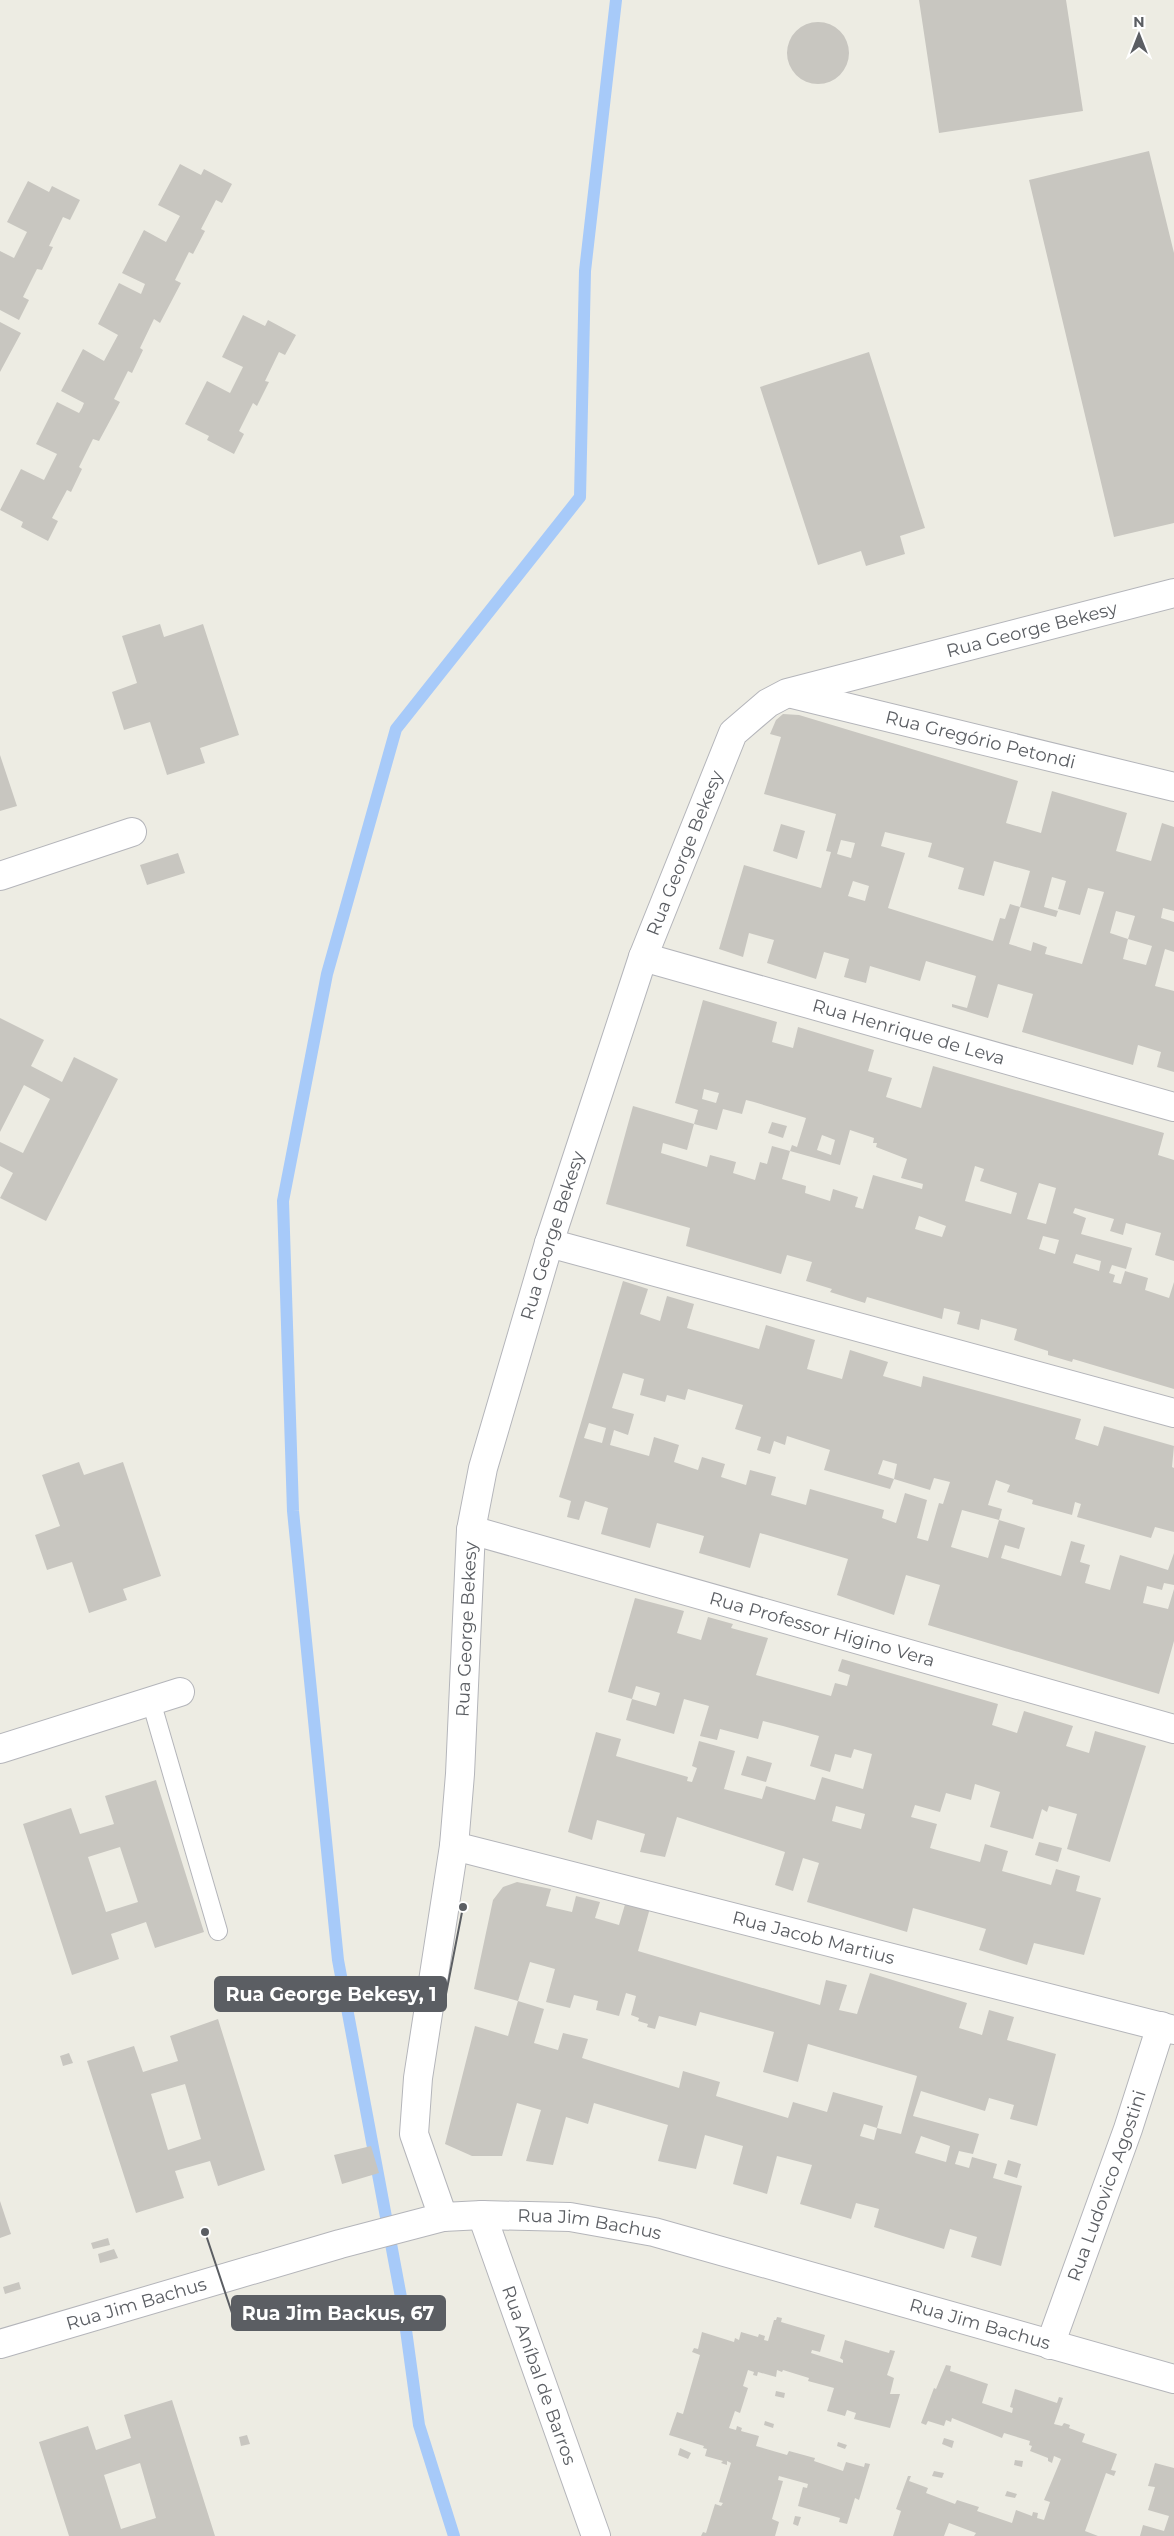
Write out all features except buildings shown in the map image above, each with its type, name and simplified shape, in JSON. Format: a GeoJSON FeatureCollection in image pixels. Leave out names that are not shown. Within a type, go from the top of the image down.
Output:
{"type":"FeatureCollection","features":[{"type":"Feature","properties":{"kind":"street","name":"Rua George Bekesy"},"geometry":{"type":"LineString","coordinates":[[443,2217],[414,2134],[418,2078],[454,1846],[460,1774],[471,1530],[483,1468],[549,1244],[643,957],[733,733],[768,702],[787,692],[1174,593]]}},
{"type":"Feature","properties":{"kind":"street","name":"Rua Gregório Petondi"},"geometry":{"type":"LineString","coordinates":[[787,692],[1174,787]]}},
{"type":"Feature","properties":{"kind":"street"},"geometry":{"type":"LineString","coordinates":[[0,876],[132,832]]}},
{"type":"Feature","properties":{"kind":"street","name":"Rua Henrique de Leva"},"geometry":{"type":"LineString","coordinates":[[643,957],[1174,1107]]}},
{"type":"Feature","properties":{"kind":"street"},"geometry":{"type":"LineString","coordinates":[[549,1244],[1174,1413]]}},
{"type":"Feature","properties":{"kind":"street","name":"Rua Professor Higino Vera"},"geometry":{"type":"LineString","coordinates":[[471,1530],[1174,1729]]}},
{"type":"Feature","properties":{"kind":"street"},"geometry":{"type":"LineString","coordinates":[[0,1749],[180,1692]]}},
{"type":"Feature","properties":{"kind":"street","name":"Rua Jacob Martius"},"geometry":{"type":"LineString","coordinates":[[454,1846],[1167,2028]]}},
{"type":"Feature","properties":{"kind":"street","name":"Rua Ludovico Agostini"},"geometry":{"type":"LineString","coordinates":[[1050,2345],[1124,2138],[1167,2028]]}},
{"type":"Feature","properties":{"kind":"street","name":"Rua Jim Bachus"},"geometry":{"type":"LineString","coordinates":[[0,2344],[340,2244],[443,2217],[482,2215],[570,2217],[654,2232],[1174,2379]]}},
{"type":"Feature","properties":{"kind":"street","name":"Rua Aníbal de Barros"},"geometry":{"type":"LineString","coordinates":[[482,2215],[596,2536]]}},
{"type":"Feature","properties":{"kind":"lane"},"geometry":{"type":"LineString","coordinates":[[150,1701],[218,1931]]}},
{"type":"Feature","properties":{"kind":"waterway"},"geometry":{"type":"LineString","coordinates":[[454,2536],[419,2425],[403,2308],[338,1960],[293,1511],[283,1201],[327,974],[396,729],[580,497],[585,271],[616,0]]}},
{"type":"Feature","properties":{"kind":"place","name":"Rua George Bekesy, 1"},"geometry":{"type":"Point","coordinates":[463,1907]}},
{"type":"Feature","properties":{"kind":"place","name":"Rua Jim Backus, 67"},"geometry":{"type":"Point","coordinates":[205,2232]}}]}
